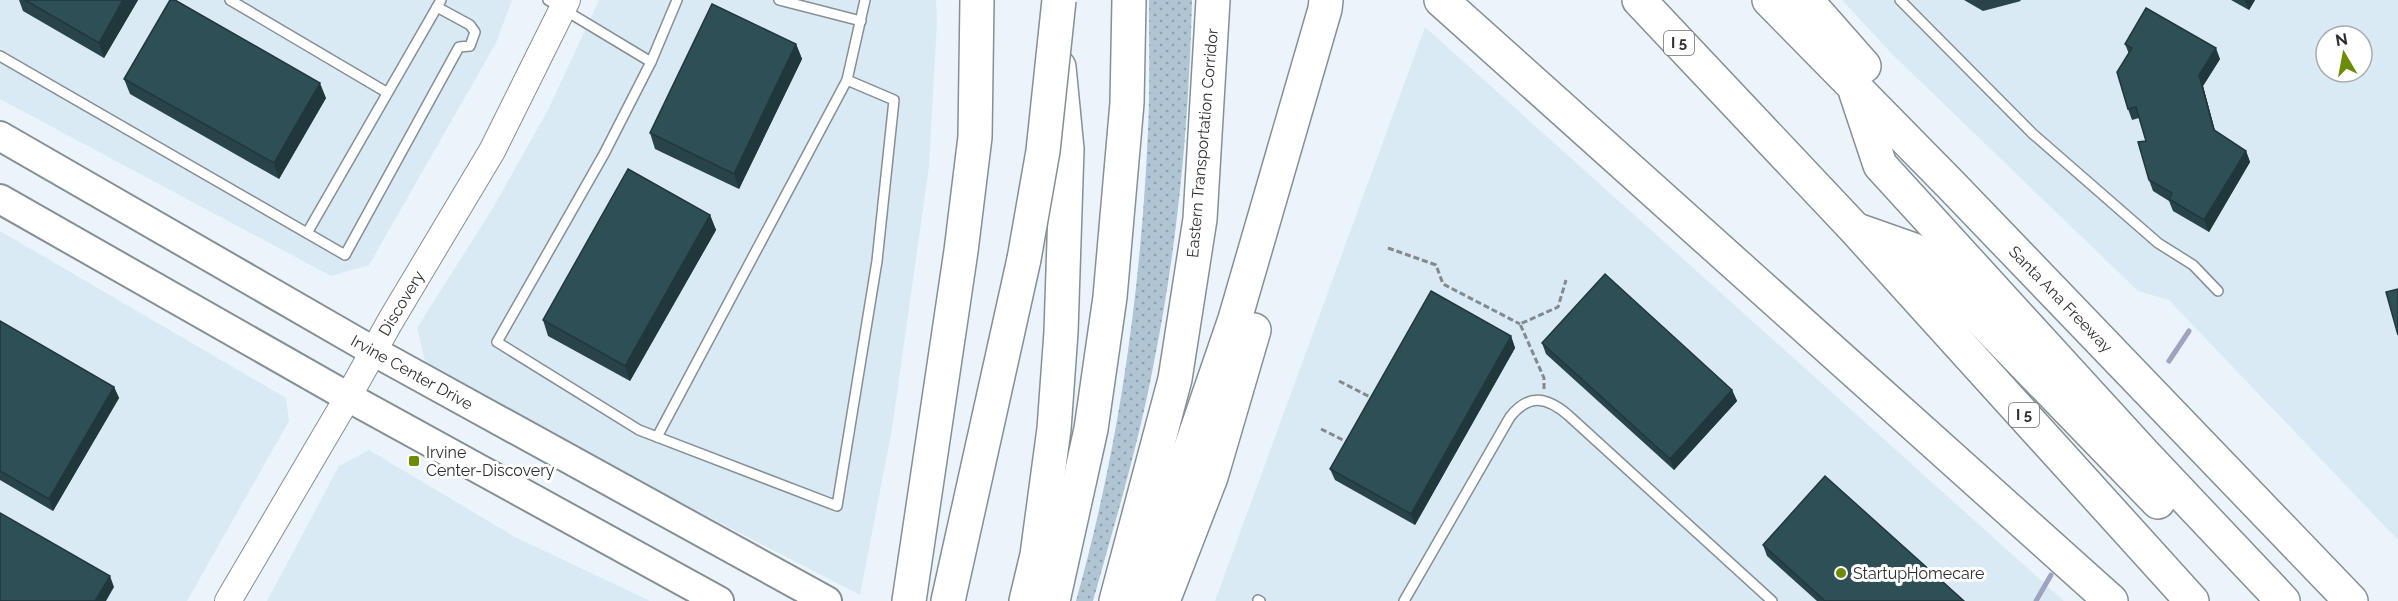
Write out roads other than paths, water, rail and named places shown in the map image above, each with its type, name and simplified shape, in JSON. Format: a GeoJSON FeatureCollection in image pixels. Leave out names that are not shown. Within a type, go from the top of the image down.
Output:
{"type":"FeatureCollection","features":[{"type":"Feature","properties":{"kind":"highway"},"geometry":{"type":"LineString","coordinates":[[909,601],[961,251],[975,137],[977,0]]}},
{"type":"Feature","properties":{"kind":"highway"},"geometry":{"type":"LineString","coordinates":[[1026,601],[1037,555],[1054,429],[1061,332],[1068,149],[1051,0]]}},
{"type":"Feature","properties":{"kind":"highway"},"geometry":{"type":"LineString","coordinates":[[948,601],[1024,259],[1043,151],[1059,0]]}},
{"type":"Feature","properties":{"kind":"highway"},"geometry":{"type":"LineString","coordinates":[[1053,601],[1091,429],[1110,297],[1126,103],[1130,0]]}},
{"type":"Feature","properties":{"kind":"highway","name":"Eastern Transportation Corridor"},"geometry":{"type":"LineString","coordinates":[[1116,601],[1175,379],[1200,219],[1213,0]]}},
{"type":"Feature","properties":{"kind":"highway"},"geometry":{"type":"LineString","coordinates":[[1441,0],[2111,601]]}},
{"type":"Feature","properties":{"kind":"highway","name":"I 5"},"geometry":{"type":"LineString","coordinates":[[1639,0],[1855,229],[2192,601]]}},
{"type":"Feature","properties":{"kind":"highway","name":"Santa Ana Freeway"},"geometry":{"type":"LineString","coordinates":[[1769,0],[1853,83],[2351,601]]}},
{"type":"Feature","properties":{"kind":"highway"},"geometry":{"type":"LineString","coordinates":[[1806,0],[1879,83],[1909,142]]}},
{"type":"Feature","properties":{"kind":"highway"},"geometry":{"type":"LineString","coordinates":[[1138,601],[1235,320],[1325,5]]}},
{"type":"Feature","properties":{"kind":"highway"},"geometry":{"type":"LineString","coordinates":[[1164,601],[1211,477],[1287,216],[1311,109],[1325,5]]}},
{"type":"Feature","properties":{"kind":"highway"},"geometry":{"type":"LineString","coordinates":[[1853,83],[1880,165],[2143,453],[2283,601]]}},
{"type":"Feature","properties":{"kind":"highway"},"geometry":{"type":"LineString","coordinates":[[1855,229],[1914,250],[2255,601]]}},
{"type":"Feature","properties":{"kind":"main road","name":"Irvine Center Drive"},"geometry":{"type":"LineString","coordinates":[[0,136],[373,351],[827,601]]}},
{"type":"Feature","properties":{"kind":"main road"},"geometry":{"type":"LineString","coordinates":[[0,199],[348,397],[720,601]]}},
{"type":"Feature","properties":{"kind":"street","name":"Discovery"},"geometry":{"type":"LineString","coordinates":[[228,601],[492,151],[559,3]]}},
{"type":"Feature","properties":{"kind":"lane"},"geometry":{"type":"LineString","coordinates":[[230,0],[386,92]]}},
{"type":"Feature","properties":{"kind":"lane"},"geometry":{"type":"LineString","coordinates":[[677,0],[651,62],[604,154],[497,342],[639,430],[837,506],[877,261],[894,100],[847,80]]}},
{"type":"Feature","properties":{"kind":"lane"},"geometry":{"type":"LineString","coordinates":[[779,0],[861,21]]}},
{"type":"Feature","properties":{"kind":"lane"},"geometry":{"type":"LineString","coordinates":[[657,437],[847,80],[865,0]]}},
{"type":"Feature","properties":{"kind":"lane"},"geometry":{"type":"LineString","coordinates":[[1900,0],[2033,134],[2158,243],[2193,265],[2217,291]]}},
{"type":"Feature","properties":{"kind":"lane"},"geometry":{"type":"LineString","coordinates":[[0,56],[345,255],[459,47],[470,46],[475,32],[470,25],[439,3],[307,233]]}},
{"type":"Feature","properties":{"kind":"lane"},"geometry":{"type":"LineString","coordinates":[[559,3],[651,62]]}},
{"type":"Feature","properties":{"kind":"lane"},"geometry":{"type":"LineString","coordinates":[[1404,601],[1510,417],[1518,407],[1531,401],[1545,400],[1556,405],[1568,415],[1772,601]]}},
{"type":"Feature","properties":{"kind":"waterway"},"geometry":{"type":"LineString","coordinates":[[2169,361],[2189,331]]}},
{"type":"Feature","properties":{"kind":"waterway"},"geometry":{"type":"LineString","coordinates":[[2036,601],[2051,575]]}},
{"type":"Feature","properties":{"kind":"place","name":"Irvine Center-Discovery"},"geometry":{"type":"Point","coordinates":[414,461]}},
{"type":"Feature","properties":{"kind":"place","name":"StartupHomecare"},"geometry":{"type":"Point","coordinates":[1841,573]}}]}
